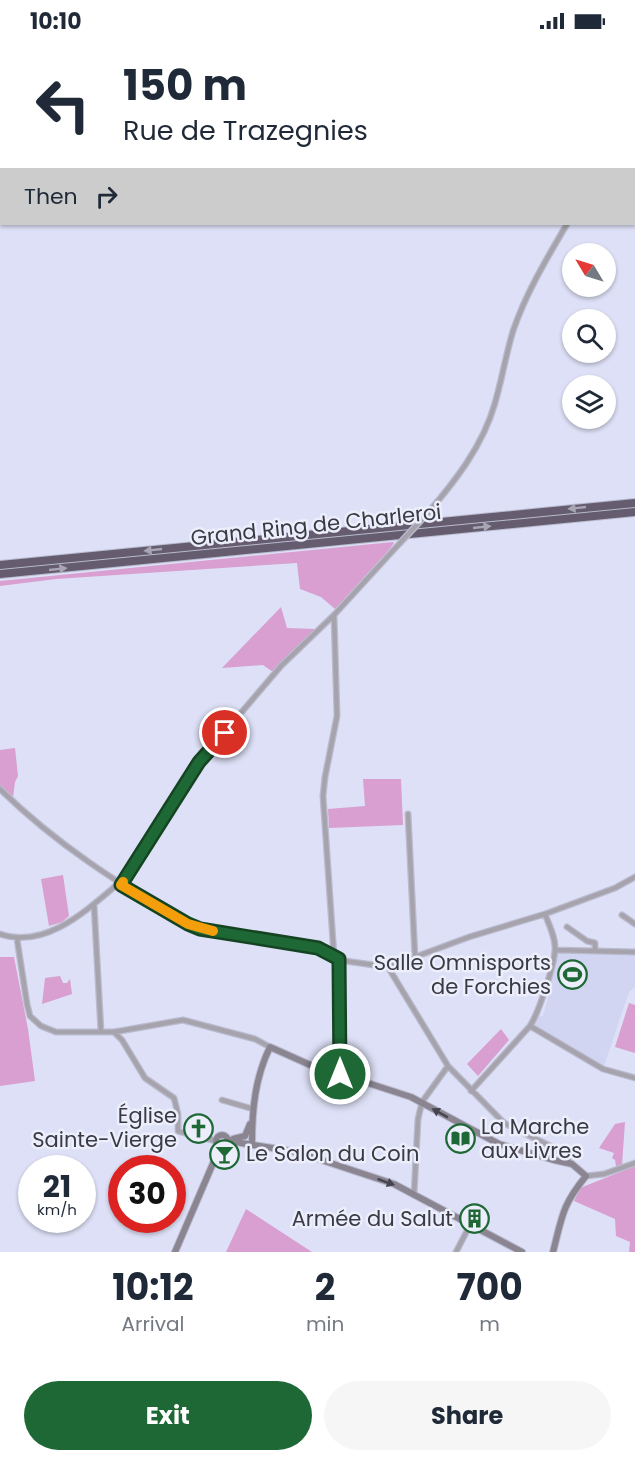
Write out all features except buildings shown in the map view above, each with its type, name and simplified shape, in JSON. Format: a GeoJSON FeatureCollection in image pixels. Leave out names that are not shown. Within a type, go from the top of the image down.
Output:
{"type":"FeatureCollection","features":[{"type":"Feature","properties":{"kind":"highway","name":"Grand Ring de Charleroi"},"geometry":{"type":"LineString","coordinates":[[0,565],[635,502]]}},
{"type":"Feature","properties":{"kind":"highway","name":"Grand Ring de Charleroi"},"geometry":{"type":"LineString","coordinates":[[0,574],[635,512]]}},
{"type":"Feature","properties":{"kind":"street"},"geometry":{"type":"LineString","coordinates":[[0,934],[17,939],[40,935],[63,926],[120,884],[199,762],[281,666],[334,615],[425,516],[452,483],[483,435],[495,404],[513,330],[530,290],[566,225]]}},
{"type":"Feature","properties":{"kind":"street"},"geometry":{"type":"LineString","coordinates":[[334,615],[337,716],[323,796],[334,956]]}},
{"type":"Feature","properties":{"kind":"street"},"geometry":{"type":"LineString","coordinates":[[0,789],[23,811],[81,857],[120,884],[188,924],[200,929],[318,948],[339,959],[388,967],[469,937],[545,914],[615,888],[635,877]]}},
{"type":"Feature","properties":{"kind":"street"},"geometry":{"type":"LineString","coordinates":[[408,814],[415,957]]}},
{"type":"Feature","properties":{"kind":"street"},"geometry":{"type":"LineString","coordinates":[[94,904],[101,1032]]}},
{"type":"Feature","properties":{"kind":"street"},"geometry":{"type":"LineString","coordinates":[[471,1090],[530,1026],[537,1015],[555,950],[554,939],[545,914]]}},
{"type":"Feature","properties":{"kind":"street"},"geometry":{"type":"LineString","coordinates":[[622,915],[635,924]]}},
{"type":"Feature","properties":{"kind":"street"},"geometry":{"type":"LineString","coordinates":[[567,927],[587,941],[595,943],[595,951]]}},
{"type":"Feature","properties":{"kind":"street"},"geometry":{"type":"LineString","coordinates":[[17,939],[30,1016],[41,1026],[56,1032],[114,1032],[183,1020],[255,1039],[317,1068],[422,1102],[499,1144],[572,1164]]}},
{"type":"Feature","properties":{"kind":"street"},"geometry":{"type":"LineString","coordinates":[[555,950],[635,952]]}},
{"type":"Feature","properties":{"kind":"street"},"geometry":{"type":"LineString","coordinates":[[339,959],[340,1074]]}},
{"type":"Feature","properties":{"kind":"street"},"geometry":{"type":"LineString","coordinates":[[388,967],[448,1066],[504,1123],[558,1150],[586,1176]]}},
{"type":"Feature","properties":{"kind":"street"},"geometry":{"type":"LineString","coordinates":[[530,1026],[603,1069],[635,1078]]}},
{"type":"Feature","properties":{"kind":"street"},"geometry":{"type":"LineString","coordinates":[[114,1032],[123,1040],[145,1078],[174,1098],[177,1107],[178,1131],[218,1144],[227,1145],[228,1140]]}},
{"type":"Feature","properties":{"kind":"street"},"geometry":{"type":"LineString","coordinates":[[252,1144],[252,1118],[257,1080],[270,1047]]}},
{"type":"Feature","properties":{"kind":"street"},"geometry":{"type":"LineString","coordinates":[[414,1195],[418,1119],[422,1102],[448,1066]]}},
{"type":"Feature","properties":{"kind":"street"},"geometry":{"type":"LineString","coordinates":[[222,1100],[253,1109]]}},
{"type":"Feature","properties":{"kind":"street"},"geometry":{"type":"LineString","coordinates":[[228,1140],[244,1136],[252,1118]]}},
{"type":"Feature","properties":{"kind":"street"},"geometry":{"type":"LineString","coordinates":[[175,1252],[218,1144],[217,1137],[221,1134],[228,1140],[297,1152],[394,1184],[522,1252]]}},
{"type":"Feature","properties":{"kind":"street"},"geometry":{"type":"LineString","coordinates":[[553,1252],[563,1211],[569,1198],[586,1176],[604,1174],[635,1163]]}},
{"type":"Feature","properties":{"kind":"street"},"geometry":{"type":"LineString","coordinates":[[456,1252],[470,1225]]}},
{"type":"Feature","properties":{"kind":"shaded area"},"geometry":{"type":"Polygon","coordinates":[[[393,542],[389,550],[335,609],[321,597],[300,589],[297,563],[56,579],[0,586],[0,581],[393,542]]]}},
{"type":"Feature","properties":{"kind":"shaded area"},"geometry":{"type":"Polygon","coordinates":[[[281,607],[287,628],[316,629],[273,672],[263,665],[222,668],[281,607]]]}},
{"type":"Feature","properties":{"kind":"shaded area"},"geometry":{"type":"Polygon","coordinates":[[[15,748],[18,776],[13,797],[0,786],[0,750],[15,748]]]}},
{"type":"Feature","properties":{"kind":"shaded area"},"geometry":{"type":"Polygon","coordinates":[[[363,779],[401,779],[403,825],[329,828],[328,809],[365,806],[363,779]]]}},
{"type":"Feature","properties":{"kind":"shaded area"},"geometry":{"type":"Polygon","coordinates":[[[63,875],[69,916],[62,922],[49,926],[41,879],[63,875]]]}},
{"type":"Feature","properties":{"kind":"shaded area"},"geometry":{"type":"Polygon","coordinates":[[[555,950],[635,952],[635,987],[629,992],[603,1069],[530,1026],[537,1015],[543,1016],[550,991],[544,988],[555,950]]]}},
{"type":"Feature","properties":{"kind":"shaded area"},"geometry":{"type":"Polygon","coordinates":[[[0,957],[14,957],[35,1081],[0,1086],[0,957]]]}},
{"type":"Feature","properties":{"kind":"shaded area"},"geometry":{"type":"Polygon","coordinates":[[[60,976],[63,983],[67,983],[70,979],[72,994],[42,1004],[45,978],[60,976]]]}},
{"type":"Feature","properties":{"kind":"shaded area"},"geometry":{"type":"Polygon","coordinates":[[[629,1003],[635,1005],[635,1053],[615,1047],[629,1003]]]}},
{"type":"Feature","properties":{"kind":"shaded area"},"geometry":{"type":"Polygon","coordinates":[[[501,1029],[509,1040],[478,1076],[467,1064],[501,1029]]]}},
{"type":"Feature","properties":{"kind":"shaded area"},"geometry":{"type":"Polygon","coordinates":[[[625,1122],[622,1165],[616,1166],[612,1158],[614,1153],[599,1148],[615,1124],[625,1122]]]}},
{"type":"Feature","properties":{"kind":"shaded area"},"geometry":{"type":"Polygon","coordinates":[[[635,1166],[635,1252],[629,1252],[630,1242],[616,1236],[615,1219],[574,1201],[580,1188],[635,1166]]]}},
{"type":"Feature","properties":{"kind":"shaded area"},"geometry":{"type":"Polygon","coordinates":[[[246,1209],[312,1252],[226,1252],[246,1209]]]}},
{"type":"Feature","properties":{"kind":"slow traffic"},"geometry":{"type":"LineString","coordinates":[[123,882],[121,885],[188,924],[213,931]]}},
{"type":"Feature","properties":{"kind":"place","name":"Salle Omnisports de Forchies"},"geometry":{"type":"Point","coordinates":[572,975]}},
{"type":"Feature","properties":{"kind":"place","name":"Église Sainte-Vierge"},"geometry":{"type":"Point","coordinates":[198,1128]}},
{"type":"Feature","properties":{"kind":"place","name":"La Marche aux Livres"},"geometry":{"type":"Point","coordinates":[460,1139]}},
{"type":"Feature","properties":{"kind":"place","name":"Le Salon du Coin"},"geometry":{"type":"Point","coordinates":[225,1154]}},
{"type":"Feature","properties":{"kind":"place","name":"Armée du Salut"},"geometry":{"type":"Point","coordinates":[474,1219]}},
{"type":"Feature","properties":{"kind":"route"},"geometry":{"type":"LineString","coordinates":[[225,733],[199,762],[121,885],[200,929],[318,948],[339,959],[340,1074]]}}]}
